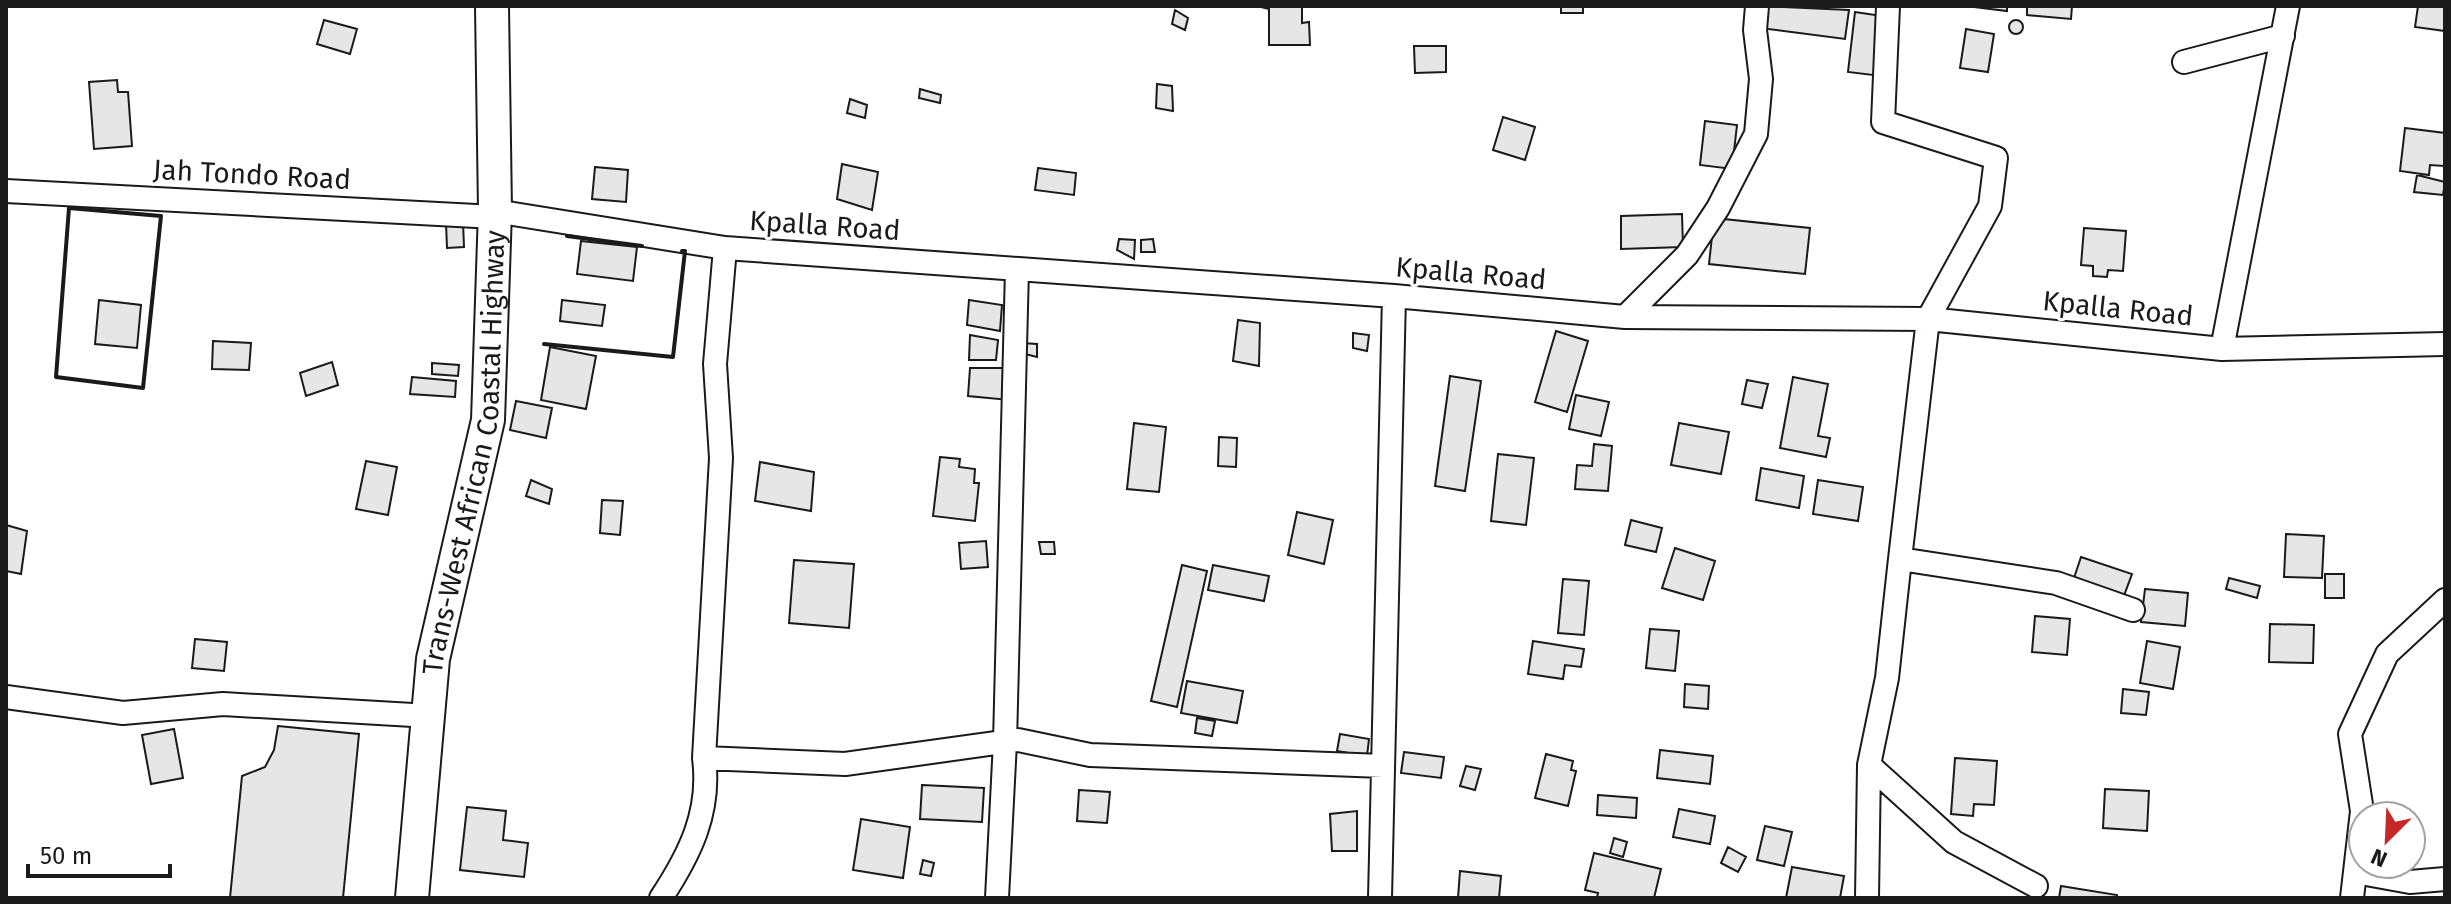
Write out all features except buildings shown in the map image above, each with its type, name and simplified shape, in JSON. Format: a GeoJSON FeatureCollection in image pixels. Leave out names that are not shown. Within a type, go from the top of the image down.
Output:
{"type":"FeatureCollection","features":[{"type":"Feature","properties":{"kind":"highway","name":"Trans-West African Coastal Highway"},"geometry":{"type":"LineString","coordinates":[[412,898],[433,659],[488,420],[495,214],[492,6]]}},
{"type":"Feature","properties":{"kind":"street"},"geometry":{"type":"LineString","coordinates":[[1625,317],[1687,255],[1718,208],[1756,134],[1761,79],[1755,30],[1757,6]]}},
{"type":"Feature","properties":{"kind":"street"},"geometry":{"type":"LineString","coordinates":[[1867,898],[1869,765],[1887,678],[1928,319],[1990,206],[1996,158],[1883,122],[1888,6]]}},
{"type":"Feature","properties":{"kind":"street"},"geometry":{"type":"LineString","coordinates":[[2222,349],[2288,6]]}},
{"type":"Feature","properties":{"kind":"street"},"geometry":{"type":"LineString","coordinates":[[2184,62],[2283,36]]}},
{"type":"Feature","properties":{"kind":"street","name":"Jah Tondo Road"},"geometry":{"type":"LineString","coordinates":[[6,191],[495,214]]}},
{"type":"Feature","properties":{"kind":"street","name":"Kpalla Road"},"geometry":{"type":"LineString","coordinates":[[495,214],[725,248],[1394,296],[1625,317],[1928,319],[2222,349],[2445,344]]}},
{"type":"Feature","properties":{"kind":"street"},"geometry":{"type":"LineString","coordinates":[[661,898],[690,855],[708,784],[704,758],[721,458],[715,364],[725,248]]}},
{"type":"Feature","properties":{"kind":"street"},"geometry":{"type":"LineString","coordinates":[[997,898],[1005,742],[1017,269]]}},
{"type":"Feature","properties":{"kind":"street"},"geometry":{"type":"LineString","coordinates":[[1380,898],[1394,296]]}},
{"type":"Feature","properties":{"kind":"street"},"geometry":{"type":"LineString","coordinates":[[1900,559],[2056,583],[2133,610]]}},
{"type":"Feature","properties":{"kind":"street"},"geometry":{"type":"LineString","coordinates":[[2360,800],[2350,734],[2387,654],[2445,600]]}},
{"type":"Feature","properties":{"kind":"street"},"geometry":{"type":"LineString","coordinates":[[6,697],[123,713],[223,704],[430,716]]}},
{"type":"Feature","properties":{"kind":"street"},"geometry":{"type":"LineString","coordinates":[[704,758],[845,764],[1018,740],[1090,755],[1383,766]]}},
{"type":"Feature","properties":{"kind":"street"},"geometry":{"type":"LineString","coordinates":[[1869,765],[1954,842],[2036,886]]}},
{"type":"Feature","properties":{"kind":"street"},"geometry":{"type":"LineString","coordinates":[[2399,880],[2445,879]]}},
{"type":"Feature","properties":{"kind":"wall"},"geometry":{"type":"LineString","coordinates":[[69,208],[161,216],[143,388],[56,377],[69,208]]}},
{"type":"Feature","properties":{"kind":"wall"},"geometry":{"type":"LineString","coordinates":[[567,236],[642,246]]}},
{"type":"Feature","properties":{"kind":"wall"},"geometry":{"type":"LineString","coordinates":[[544,344],[673,357],[685,251],[682,251]]}}]}
